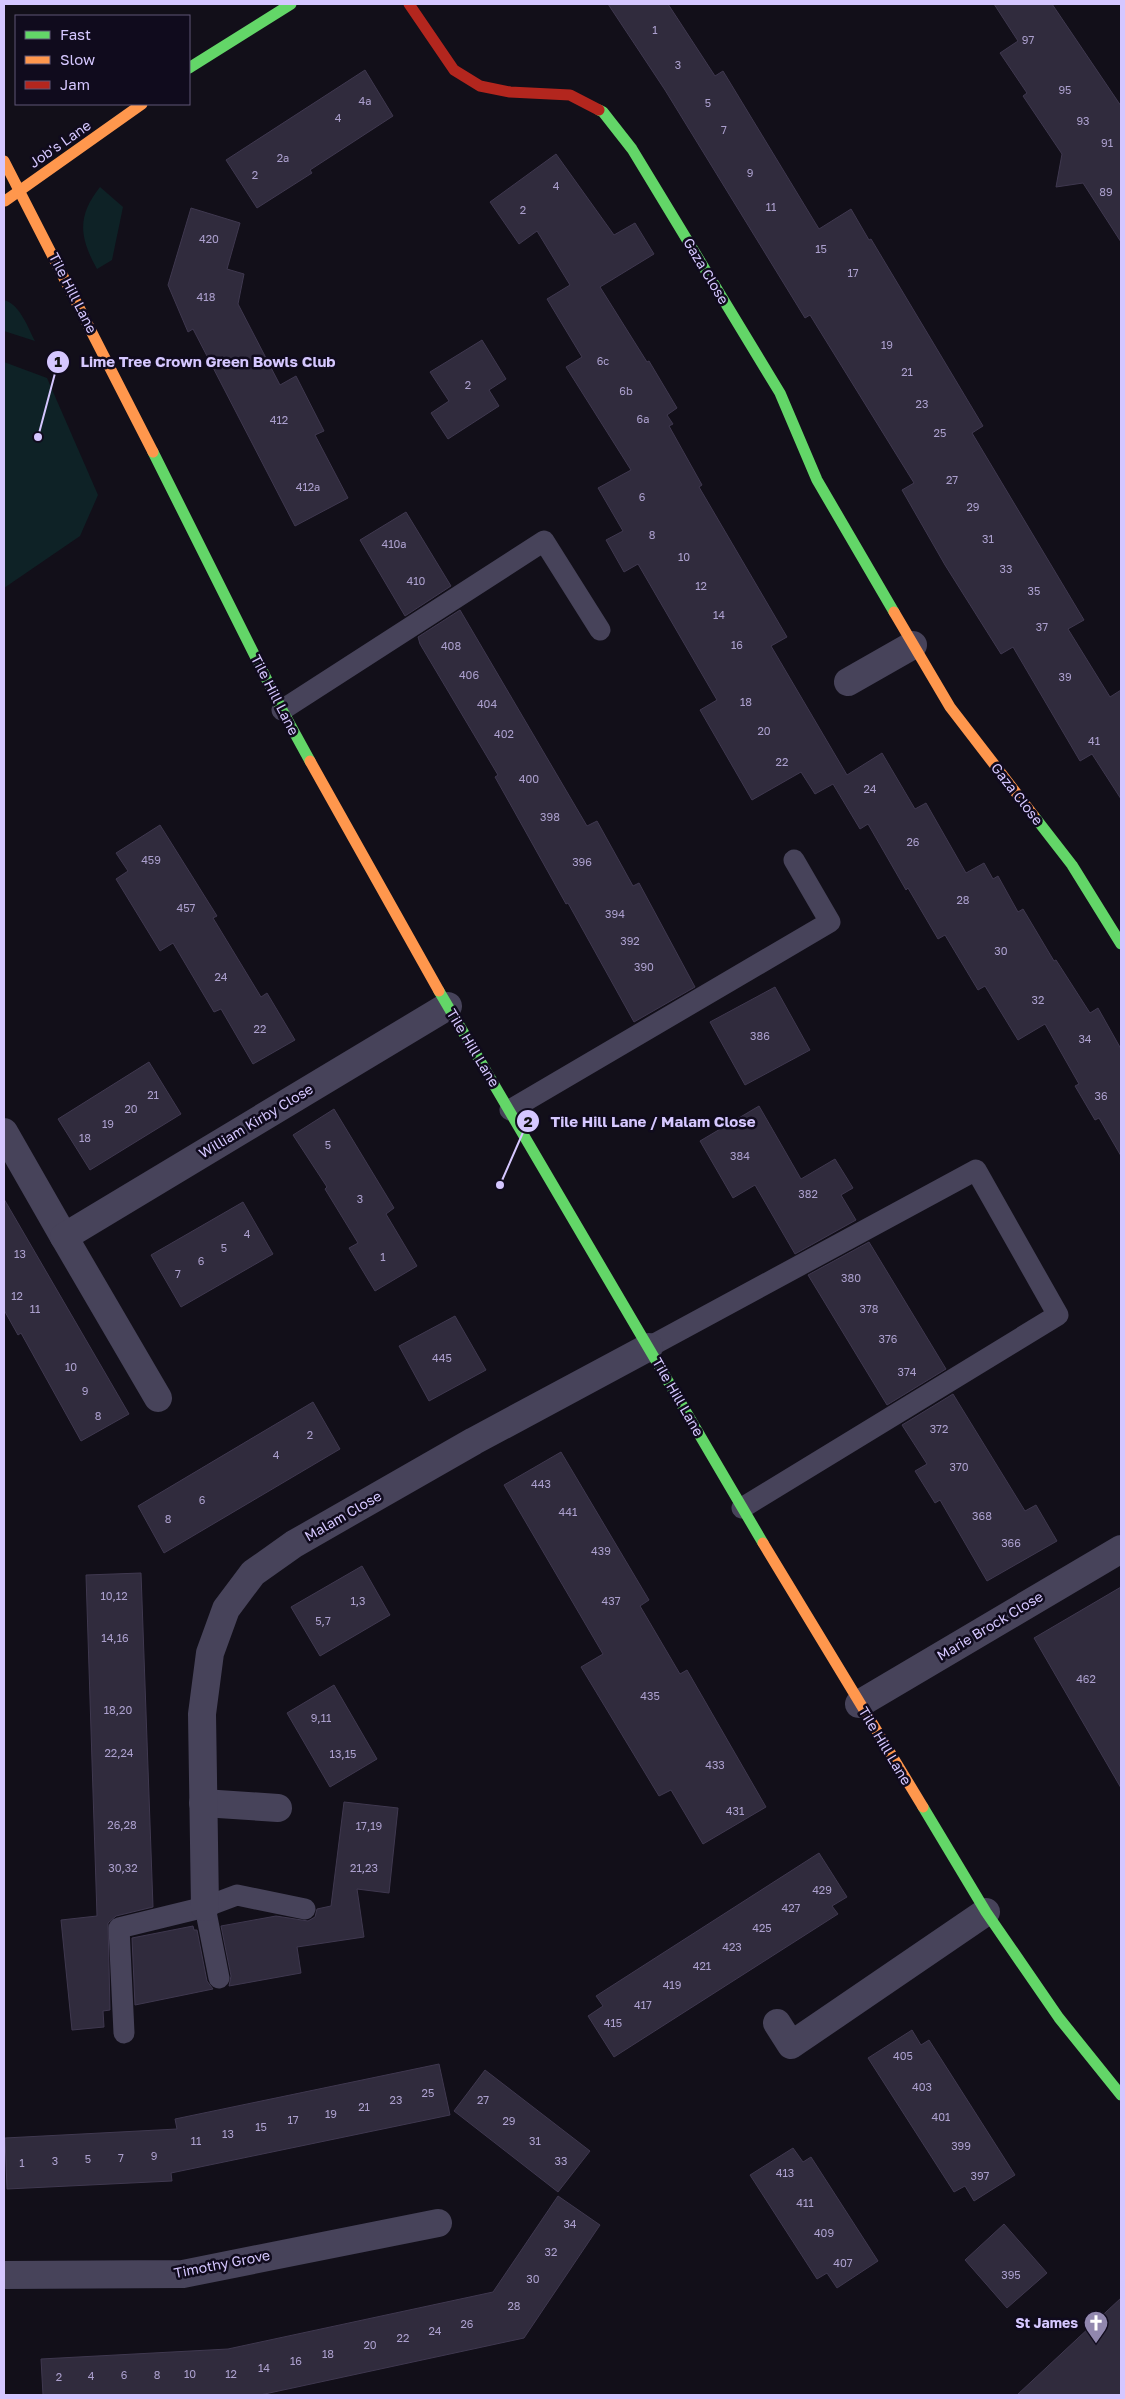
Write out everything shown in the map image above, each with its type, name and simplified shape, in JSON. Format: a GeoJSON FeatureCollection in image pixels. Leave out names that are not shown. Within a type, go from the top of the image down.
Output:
{"type":"FeatureCollection","features":[{"type":"Feature","properties":{"kind":"main road"},"geometry":{"type":"LineString","coordinates":[[190,67],[291,4]]}},
{"type":"Feature","properties":{"kind":"main road","name":"Gaza Close"},"geometry":{"type":"LineString","coordinates":[[409,4],[454,70],[480,86],[510,92],[570,95],[603,112],[632,149],[780,394],[817,480],[950,706],[1072,865],[1121,944]]}},
{"type":"Feature","properties":{"kind":"main road","name":"Job's Lane"},"geometry":{"type":"LineString","coordinates":[[4,202],[141,105]]}},
{"type":"Feature","properties":{"kind":"main road","name":"Tile Hill Lane"},"geometry":{"type":"LineString","coordinates":[[4,161],[282,710],[448,1006],[650,1347],[742,1508],[986,1912],[1059,2018],[1121,2095]]}},
{"type":"Feature","properties":{"kind":"street"},"geometry":{"type":"LineString","coordinates":[[848,682],[913,645]]}},
{"type":"Feature","properties":{"kind":"street","name":"William Kirby Close"},"geometry":{"type":"LineString","coordinates":[[64,1236],[448,1006]]}},
{"type":"Feature","properties":{"kind":"street"},"geometry":{"type":"LineString","coordinates":[[4,1132],[158,1398]]}},
{"type":"Feature","properties":{"kind":"street","name":"Malam Close"},"geometry":{"type":"LineString","coordinates":[[205,1907],[202,1714],[210,1653],[226,1608],[253,1573],[294,1544],[465,1446],[650,1347]]}},
{"type":"Feature","properties":{"kind":"street","name":"Marie Brock Close"},"geometry":{"type":"LineString","coordinates":[[859,1704],[1121,1549]]}},
{"type":"Feature","properties":{"kind":"street"},"geometry":{"type":"LineString","coordinates":[[204,1803],[278,1808]]}},
{"type":"Feature","properties":{"kind":"street"},"geometry":{"type":"LineString","coordinates":[[777,2023],[791,2044],[986,1912]]}},
{"type":"Feature","properties":{"kind":"street","name":"Timothy Grove"},"geometry":{"type":"LineString","coordinates":[[4,2275],[183,2274],[438,2223]]}},
{"type":"Feature","properties":{"kind":"lane"},"geometry":{"type":"LineString","coordinates":[[282,710],[544,541],[600,630]]}},
{"type":"Feature","properties":{"kind":"lane"},"geometry":{"type":"LineString","coordinates":[[510,1110],[830,922],[794,860]]}},
{"type":"Feature","properties":{"kind":"lane"},"geometry":{"type":"LineString","coordinates":[[650,1347],[976,1170],[1058,1315],[742,1508]]}},
{"type":"Feature","properties":{"kind":"lane"},"geometry":{"type":"LineString","coordinates":[[124,2033],[118,1928],[205,1907],[237,1895],[305,1909]]}},
{"type":"Feature","properties":{"kind":"lane"},"geometry":{"type":"LineString","coordinates":[[205,1907],[219,1978]]}},
{"type":"Feature","properties":{"kind":"green space"},"geometry":{"type":"Polygon","coordinates":[[[100,187],[123,207],[112,260],[97,269],[87,247],[83,227],[87,208],[100,187]]]}},
{"type":"Feature","properties":{"kind":"green space"},"geometry":{"type":"Polygon","coordinates":[[[4,300],[10,302],[19,311],[35,341],[4,331],[4,300]]]}},
{"type":"Feature","properties":{"kind":"green space"},"geometry":{"type":"Polygon","coordinates":[[[4,362],[47,378],[98,495],[80,536],[4,588],[4,362]]]}},
{"type":"Feature","properties":{"kind":"building"},"geometry":{"type":"Polygon","coordinates":[[[608,4],[668,4],[715,76],[723,71],[819,229],[851,209],[869,240],[871,239],[983,426],[972,433],[1084,620],[1068,629],[1110,697],[1121,690],[1121,799],[1092,754],[1080,761],[1013,647],[1001,654],[945,565],[902,490],[914,483],[810,315],[805,318],[665,90],[608,4]]]}},
{"type":"Feature","properties":{"kind":"building"},"geometry":{"type":"Polygon","coordinates":[[[994,4],[1052,4],[1121,106],[1121,242],[1083,183],[1056,187],[1062,154],[1023,96],[1027,93],[1000,53],[1018,41],[994,4]]]}},
{"type":"Feature","properties":{"kind":"building"},"geometry":{"type":"Polygon","coordinates":[[[365,70],[393,116],[310,170],[312,173],[257,208],[226,160],[365,70]]]}},
{"type":"Feature","properties":{"kind":"building"},"geometry":{"type":"Polygon","coordinates":[[[556,154],[614,235],[635,223],[654,254],[600,287],[647,362],[649,361],[677,408],[667,415],[673,424],[669,426],[702,485],[699,487],[787,637],[771,646],[847,775],[882,753],[915,809],[926,803],[966,873],[984,863],[993,879],[998,876],[1018,912],[1023,909],[1054,961],[1056,960],[1090,1013],[1098,1008],[1121,1049],[1121,1156],[1099,1118],[1095,1120],[1075,1086],[1079,1084],[1045,1024],[1018,1040],[985,986],[978,990],[945,935],[938,939],[908,888],[906,890],[868,824],[860,829],[833,784],[815,794],[801,772],[752,800],[700,710],[717,700],[638,564],[624,572],[606,540],[623,531],[598,488],[631,470],[566,367],[582,357],[547,299],[570,285],[537,231],[519,244],[490,202],[556,154]]]}},
{"type":"Feature","properties":{"kind":"building"},"geometry":{"type":"Polygon","coordinates":[[[191,208],[240,223],[227,269],[244,274],[238,304],[280,385],[296,376],[324,431],[315,435],[348,498],[295,526],[193,329],[188,332],[168,285],[191,208]]]}},
{"type":"Feature","properties":{"kind":"building"},"geometry":{"type":"Polygon","coordinates":[[[482,340],[506,379],[489,390],[499,406],[448,439],[431,413],[449,401],[430,372],[482,340]]]}},
{"type":"Feature","properties":{"kind":"building"},"geometry":{"type":"Polygon","coordinates":[[[406,512],[451,586],[405,616],[360,540],[406,512]]]}},
{"type":"Feature","properties":{"kind":"building"},"geometry":{"type":"Polygon","coordinates":[[[460,610],[587,826],[597,821],[633,886],[639,883],[695,987],[634,1022],[495,777],[498,775],[420,644],[418,637],[460,610]]]}},
{"type":"Feature","properties":{"kind":"building"},"geometry":{"type":"Polygon","coordinates":[[[160,825],[217,916],[213,918],[261,997],[267,993],[295,1040],[253,1064],[221,1009],[214,1012],[173,943],[160,951],[116,879],[128,871],[116,853],[160,825]]]}},
{"type":"Feature","properties":{"kind":"building"},"geometry":{"type":"Polygon","coordinates":[[[775,987],[810,1050],[745,1085],[710,1022],[775,987]]]}},
{"type":"Feature","properties":{"kind":"building"},"geometry":{"type":"Polygon","coordinates":[[[149,1062],[181,1114],[90,1170],[58,1119],[149,1062]]]}},
{"type":"Feature","properties":{"kind":"building"},"geometry":{"type":"Polygon","coordinates":[[[759,1106],[801,1179],[835,1159],[853,1188],[841,1195],[856,1220],[795,1254],[755,1185],[733,1198],[700,1141],[759,1106]]]}},
{"type":"Feature","properties":{"kind":"building"},"geometry":{"type":"Polygon","coordinates":[[[334,1109],[394,1208],[386,1214],[417,1266],[375,1291],[349,1248],[358,1243],[325,1189],[327,1187],[293,1135],[334,1109]]]}},
{"type":"Feature","properties":{"kind":"building"},"geometry":{"type":"Polygon","coordinates":[[[4,1199],[129,1414],[81,1441],[21,1333],[18,1335],[4,1310],[4,1199]]]}},
{"type":"Feature","properties":{"kind":"building"},"geometry":{"type":"Polygon","coordinates":[[[243,1202],[273,1254],[181,1307],[151,1255],[243,1202]]]}},
{"type":"Feature","properties":{"kind":"building"},"geometry":{"type":"Polygon","coordinates":[[[869,1242],[946,1369],[887,1405],[808,1275],[869,1242]]]}},
{"type":"Feature","properties":{"kind":"building"},"geometry":{"type":"Polygon","coordinates":[[[455,1316],[486,1370],[429,1401],[399,1346],[455,1316]]]}},
{"type":"Feature","properties":{"kind":"building"},"geometry":{"type":"Polygon","coordinates":[[[953,1394],[1025,1511],[1036,1505],[1057,1541],[987,1581],[940,1500],[935,1503],[915,1471],[927,1464],[902,1425],[953,1394]]]}},
{"type":"Feature","properties":{"kind":"building"},"geometry":{"type":"Polygon","coordinates":[[[313,1402],[340,1449],[164,1553],[138,1506],[313,1402]]]}},
{"type":"Feature","properties":{"kind":"building"},"geometry":{"type":"Polygon","coordinates":[[[561,1452],[649,1600],[640,1606],[680,1674],[687,1670],[766,1807],[703,1844],[671,1790],[659,1796],[581,1667],[603,1654],[504,1485],[561,1452]]]}},
{"type":"Feature","properties":{"kind":"building"},"geometry":{"type":"Polygon","coordinates":[[[362,1566],[390,1615],[320,1656],[291,1607],[362,1566]]]}},
{"type":"Feature","properties":{"kind":"building"},"geometry":{"type":"Polygon","coordinates":[[[141,1573],[153,1907],[116,1916],[108,1923],[110,2010],[103,2011],[104,2027],[72,2030],[61,1920],[97,1916],[86,1575],[141,1573]]]}},
{"type":"Feature","properties":{"kind":"building"},"geometry":{"type":"Polygon","coordinates":[[[1121,1587],[1121,1788],[1034,1638],[1121,1587]]]}},
{"type":"Feature","properties":{"kind":"building"},"geometry":{"type":"Polygon","coordinates":[[[334,1685],[377,1759],[330,1787],[287,1713],[334,1685]]]}},
{"type":"Feature","properties":{"kind":"building"},"geometry":{"type":"Polygon","coordinates":[[[344,1802],[398,1808],[389,1893],[357,1889],[364,1937],[297,1947],[301,1973],[229,1986],[231,1976],[221,1926],[276,1916],[308,1921],[315,1917],[317,1909],[331,1906],[344,1802]]]}},
{"type":"Feature","properties":{"kind":"building"},"geometry":{"type":"Polygon","coordinates":[[[819,1853],[847,1897],[832,1906],[838,1914],[614,2057],[588,2016],[603,2006],[596,1996],[819,1853]]]}},
{"type":"Feature","properties":{"kind":"building"},"geometry":{"type":"Polygon","coordinates":[[[193,1926],[194,1930],[197,1930],[207,1981],[213,1989],[135,2005],[132,1938],[193,1926]]]}},
{"type":"Feature","properties":{"kind":"building"},"geometry":{"type":"Polygon","coordinates":[[[912,2030],[921,2045],[929,2040],[1015,2175],[974,2201],[965,2186],[954,2192],[868,2058],[912,2030]]]}},
{"type":"Feature","properties":{"kind":"building"},"geometry":{"type":"Polygon","coordinates":[[[439,2064],[450,2115],[171,2173],[172,2181],[7,2189],[5,2138],[177,2129],[175,2119],[439,2064]]]}},
{"type":"Feature","properties":{"kind":"building"},"geometry":{"type":"Polygon","coordinates":[[[485,2070],[590,2151],[558,2192],[454,2111],[485,2070]]]}},
{"type":"Feature","properties":{"kind":"building"},"geometry":{"type":"Polygon","coordinates":[[[793,2148],[803,2162],[811,2157],[878,2261],[837,2288],[827,2273],[817,2279],[750,2175],[793,2148]]]}},
{"type":"Feature","properties":{"kind":"building"},"geometry":{"type":"Polygon","coordinates":[[[558,2196],[600,2225],[524,2338],[260,2395],[43,2395],[41,2359],[228,2349],[493,2292],[558,2196]]]}},
{"type":"Feature","properties":{"kind":"building"},"geometry":{"type":"Polygon","coordinates":[[[1004,2224],[1047,2273],[1007,2308],[965,2260],[1004,2224]]]}},
{"type":"Feature","properties":{"kind":"building","name":"St James"},"geometry":{"type":"Polygon","coordinates":[[[1121,2298],[1121,2395],[1017,2395],[1121,2298]]]}},
{"type":"Feature","properties":{"kind":"traffic: fast"},"geometry":{"type":"LineString","coordinates":[[190,67],[291,4]]}},
{"type":"Feature","properties":{"kind":"traffic: fast"},"geometry":{"type":"LineString","coordinates":[[599,110],[603,112],[632,149],[780,393],[817,480],[894,612]]}},
{"type":"Feature","properties":{"kind":"traffic: fast"},"geometry":{"type":"LineString","coordinates":[[153,452],[282,710],[310,761]]}},
{"type":"Feature","properties":{"kind":"traffic: fast"},"geometry":{"type":"LineString","coordinates":[[1034,816],[1072,865],[1121,944]]}},
{"type":"Feature","properties":{"kind":"traffic: fast"},"geometry":{"type":"LineString","coordinates":[[439,991],[763,1543]]}},
{"type":"Feature","properties":{"kind":"traffic: fast"},"geometry":{"type":"LineString","coordinates":[[923,1807],[986,1912],[1059,2018],[1121,2095]]}},
{"type":"Feature","properties":{"kind":"traffic: slow"},"geometry":{"type":"LineString","coordinates":[[5,201],[141,105]]}},
{"type":"Feature","properties":{"kind":"traffic: slow"},"geometry":{"type":"LineString","coordinates":[[4,161],[153,452]]}},
{"type":"Feature","properties":{"kind":"traffic: slow"},"geometry":{"type":"LineString","coordinates":[[894,612],[950,707],[1034,816]]}},
{"type":"Feature","properties":{"kind":"traffic: slow"},"geometry":{"type":"LineString","coordinates":[[310,761],[439,991]]}},
{"type":"Feature","properties":{"kind":"traffic: slow"},"geometry":{"type":"LineString","coordinates":[[763,1543],[923,1807]]}},
{"type":"Feature","properties":{"kind":"traffic: jam"},"geometry":{"type":"LineString","coordinates":[[409,4],[454,70],[480,86],[510,92],[570,95],[599,110]]}},
{"type":"Feature","properties":{"kind":"place","name":"Lime Tree Crown Green Bowls Club"},"geometry":{"type":"Point","coordinates":[38,437]}},
{"type":"Feature","properties":{"kind":"place","name":"Tile Hill Lane / Malam Close"},"geometry":{"type":"Point","coordinates":[500,1185]}},
{"type":"Feature","properties":{"kind":"place","name":"St James"},"geometry":{"type":"Point","coordinates":[1096,2344]}}]}
